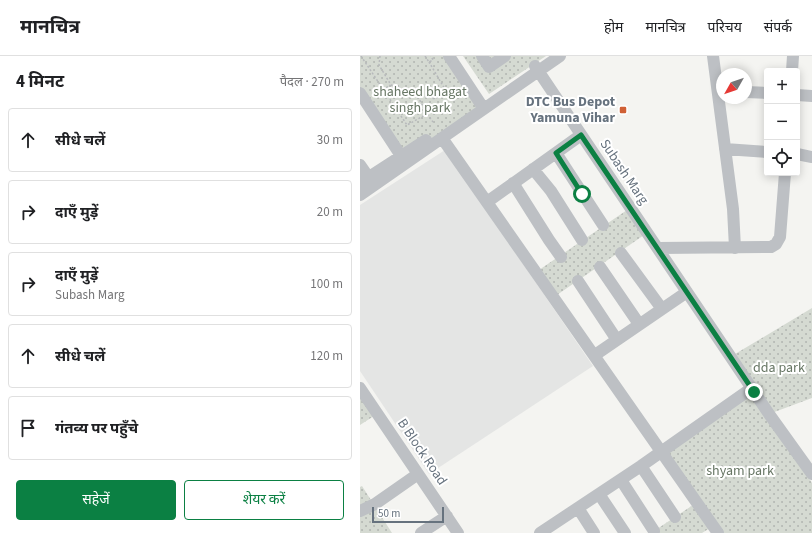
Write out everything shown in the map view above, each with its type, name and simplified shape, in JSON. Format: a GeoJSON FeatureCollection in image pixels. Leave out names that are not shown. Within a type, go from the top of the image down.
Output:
{"type":"FeatureCollection","features":[{"type":"Feature","properties":{"kind":"street"},"geometry":{"type":"LineString","coordinates":[[449,56],[483,106]]}},
{"type":"Feature","properties":{"kind":"street"},"geometry":{"type":"LineString","coordinates":[[482,56],[489,67],[505,56]]}},
{"type":"Feature","properties":{"kind":"street"},"geometry":{"type":"LineString","coordinates":[[360,195],[404,160],[483,106],[536,68],[550,56]]}},
{"type":"Feature","properties":{"kind":"street"},"geometry":{"type":"LineString","coordinates":[[536,68],[560,56]]}},
{"type":"Feature","properties":{"kind":"street"},"geometry":{"type":"LineString","coordinates":[[713,56],[716,71]]}},
{"type":"Feature","properties":{"kind":"street"},"geometry":{"type":"LineString","coordinates":[[792,68],[793,56]]}},
{"type":"Feature","properties":{"kind":"street","name":"Subash Marg"},"geometry":{"type":"LineString","coordinates":[[536,68],[659,248],[686,292],[812,474]]}},
{"type":"Feature","properties":{"kind":"street"},"geometry":{"type":"LineString","coordinates":[[752,92],[764,93]]}},
{"type":"Feature","properties":{"kind":"street"},"geometry":{"type":"LineString","coordinates":[[360,93],[404,160]]}},
{"type":"Feature","properties":{"kind":"street"},"geometry":{"type":"LineString","coordinates":[[800,95],[812,96]]}},
{"type":"Feature","properties":{"kind":"street"},"geometry":{"type":"LineString","coordinates":[[721,104],[725,149],[733,209],[735,248]]}},
{"type":"Feature","properties":{"kind":"street"},"geometry":{"type":"LineString","coordinates":[[360,164],[365,180],[442,138],[483,106]]}},
{"type":"Feature","properties":{"kind":"street"},"geometry":{"type":"LineString","coordinates":[[487,202],[581,135]]}},
{"type":"Feature","properties":{"kind":"street"},"geometry":{"type":"LineString","coordinates":[[442,138],[718,533]]}},
{"type":"Feature","properties":{"kind":"street"},"geometry":{"type":"LineString","coordinates":[[725,149],[764,152]]}},
{"type":"Feature","properties":{"kind":"street"},"geometry":{"type":"LineString","coordinates":[[556,153],[603,225]]}},
{"type":"Feature","properties":{"kind":"street"},"geometry":{"type":"LineString","coordinates":[[800,155],[812,157]]}},
{"type":"Feature","properties":{"kind":"street"},"geometry":{"type":"LineString","coordinates":[[533,168],[551,191],[582,240]]}},
{"type":"Feature","properties":{"kind":"street"},"geometry":{"type":"LineString","coordinates":[[659,248],[771,247],[778,242],[785,176]]}},
{"type":"Feature","properties":{"kind":"street"},"geometry":{"type":"LineString","coordinates":[[513,183],[548,240],[562,257]]}},
{"type":"Feature","properties":{"kind":"street"},"geometry":{"type":"LineString","coordinates":[[621,254],[662,309]]}},
{"type":"Feature","properties":{"kind":"street"},"geometry":{"type":"LineString","coordinates":[[600,267],[639,324]]}},
{"type":"Feature","properties":{"kind":"street"},"geometry":{"type":"LineString","coordinates":[[578,281],[617,340]]}},
{"type":"Feature","properties":{"kind":"street"},"geometry":{"type":"LineString","coordinates":[[595,355],[686,292]]}},
{"type":"Feature","properties":{"kind":"street","name":"B Block Road"},"geometry":{"type":"LineString","coordinates":[[360,388],[458,533]]}},
{"type":"Feature","properties":{"kind":"street"},"geometry":{"type":"LineString","coordinates":[[540,533],[556,529],[578,508],[752,388]]}},
{"type":"Feature","properties":{"kind":"street"},"geometry":{"type":"LineString","coordinates":[[641,466],[675,517]]}},
{"type":"Feature","properties":{"kind":"street"},"geometry":{"type":"LineString","coordinates":[[362,506],[375,504],[418,474]]}},
{"type":"Feature","properties":{"kind":"street"},"geometry":{"type":"LineString","coordinates":[[620,480],[654,531]]}},
{"type":"Feature","properties":{"kind":"street"},"geometry":{"type":"LineString","coordinates":[[599,494],[625,533]]}},
{"type":"Feature","properties":{"kind":"street"},"geometry":{"type":"LineString","coordinates":[[578,508],[594,533]]}},
{"type":"Feature","properties":{"kind":"street"},"geometry":{"type":"LineString","coordinates":[[421,533],[447,516]]}},
{"type":"Feature","properties":{"kind":"path"},"geometry":{"type":"LineString","coordinates":[[361,56],[407,125],[427,114]]}},
{"type":"Feature","properties":{"kind":"path"},"geometry":{"type":"LineString","coordinates":[[380,56],[379,65],[391,85],[435,99],[446,91],[425,56]]}},
{"type":"Feature","properties":{"kind":"path"},"geometry":{"type":"LineString","coordinates":[[429,62],[433,60],[431,56]]}},
{"type":"Feature","properties":{"kind":"path"},"geometry":{"type":"LineString","coordinates":[[383,90],[391,85]]}},
{"type":"Feature","properties":{"kind":"path"},"geometry":{"type":"LineString","coordinates":[[416,92],[427,114],[433,122]]}},
{"type":"Feature","properties":{"kind":"shaded area"},"geometry":{"type":"Polygon","coordinates":[[[445,150],[593,366],[429,474],[360,371],[360,205],[445,150]]]}},
{"type":"Feature","properties":{"kind":"green space","name":"shaheed bhagat singh park"},"geometry":{"type":"Polygon","coordinates":[[[360,56],[449,56],[483,108],[407,163],[360,90],[360,56]]]}},
{"type":"Feature","properties":{"kind":"green space"},"geometry":{"type":"Polygon","coordinates":[[[463,56],[546,56],[489,94],[463,56]]]}},
{"type":"Feature","properties":{"kind":"green space"},"geometry":{"type":"Polygon","coordinates":[[[630,208],[647,233],[554,297],[536,272],[630,208]]]}},
{"type":"Feature","properties":{"kind":"green space","name":"shyam park"},"geometry":{"type":"Polygon","coordinates":[[[812,308],[812,398],[769,414],[765,409],[812,483],[812,533],[718,533],[662,451],[754,392],[730,357],[812,308]]]}},
{"type":"Feature","properties":{"kind":"green space"},"geometry":{"type":"Polygon","coordinates":[[[360,388],[377,414],[360,425],[360,388]]]}},
{"type":"Feature","properties":{"kind":"green space"},"geometry":{"type":"Polygon","coordinates":[[[362,486],[392,533],[360,533],[360,487],[362,486]]]}},
{"type":"Feature","properties":{"kind":"green space"},"geometry":{"type":"Polygon","coordinates":[[[693,505],[710,528],[702,533],[651,533],[693,505]]]}},
{"type":"Feature","properties":{"kind":"place","name":"DTC Bus Depot Yamuna Vihar"},"geometry":{"type":"Point","coordinates":[623,110]}},
{"type":"Feature","properties":{"kind":"route"},"geometry":{"type":"LineString","coordinates":[[582,194],[556,153],[581,135],[647,233],[659,248],[686,292],[754,392]]}},
{"type":"Feature","properties":{"kind":"park label","name":"dda park"},"geometry":{"type":"Point","coordinates":[779,368]}}]}
